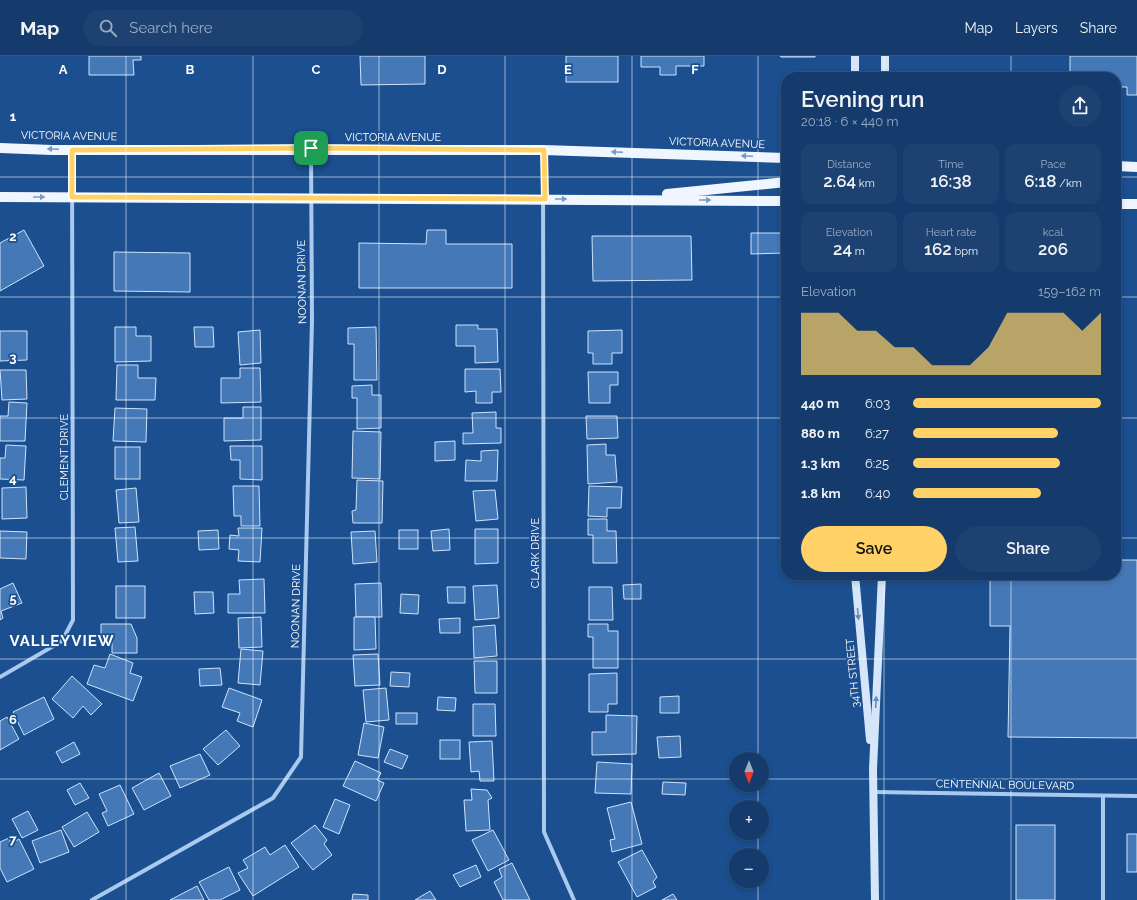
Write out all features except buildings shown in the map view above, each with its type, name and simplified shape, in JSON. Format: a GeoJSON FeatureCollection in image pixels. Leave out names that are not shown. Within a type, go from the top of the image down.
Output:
{"type":"FeatureCollection","features":[{"type":"Feature","properties":{"kind":"main road","name":"VICTORIA AVENUE"},"geometry":{"type":"LineString","coordinates":[[0,148],[72,150],[311,148],[544,150],[781,158]]}},
{"type":"Feature","properties":{"kind":"main road"},"geometry":{"type":"LineString","coordinates":[[1121,166],[1137,167]]}},
{"type":"Feature","properties":{"kind":"main road"},"geometry":{"type":"LineString","coordinates":[[615,200],[781,183]]}},
{"type":"Feature","properties":{"kind":"main road"},"geometry":{"type":"LineString","coordinates":[[0,197],[781,200]]}},
{"type":"Feature","properties":{"kind":"main road"},"geometry":{"type":"LineString","coordinates":[[1121,204],[1137,204]]}},
{"type":"Feature","properties":{"kind":"street"},"geometry":{"type":"LineString","coordinates":[[855,56],[855,72]]}},
{"type":"Feature","properties":{"kind":"street"},"geometry":{"type":"LineString","coordinates":[[884,56],[885,72]]}},
{"type":"Feature","properties":{"kind":"street","name":"NOONAN DRIVE"},"geometry":{"type":"LineString","coordinates":[[92,900],[273,798],[301,757],[312,320],[311,148]]}},
{"type":"Feature","properties":{"kind":"street","name":"CLEMENT DRIVE"},"geometry":{"type":"LineString","coordinates":[[0,677],[62,642],[74,620],[72,150]]}},
{"type":"Feature","properties":{"kind":"street","name":"CLARK DRIVE"},"geometry":{"type":"LineString","coordinates":[[544,150],[544,832],[574,900]]}},
{"type":"Feature","properties":{"kind":"street","name":"34TH STREET"},"geometry":{"type":"LineString","coordinates":[[855,580],[873,769]]}},
{"type":"Feature","properties":{"kind":"street","name":"34TH STREET"},"geometry":{"type":"LineString","coordinates":[[875,900],[872,792],[882,580]]}},
{"type":"Feature","properties":{"kind":"street","name":"CENTENNIAL BOULEVARD"},"geometry":{"type":"LineString","coordinates":[[872,792],[1137,796]]}},
{"type":"Feature","properties":{"kind":"street"},"geometry":{"type":"LineString","coordinates":[[1103,796],[1103,900]]}},
{"type":"Feature","properties":{"kind":"district","name":"VALLEYVIEW"},"geometry":{"type":"Point","coordinates":[62,641]}},
{"type":"Feature","properties":{"kind":"route"},"geometry":{"type":"LineString","coordinates":[[311,148],[544,150],[545,199],[396,200],[311,198],[72,197],[72,150],[311,148]]}}]}
